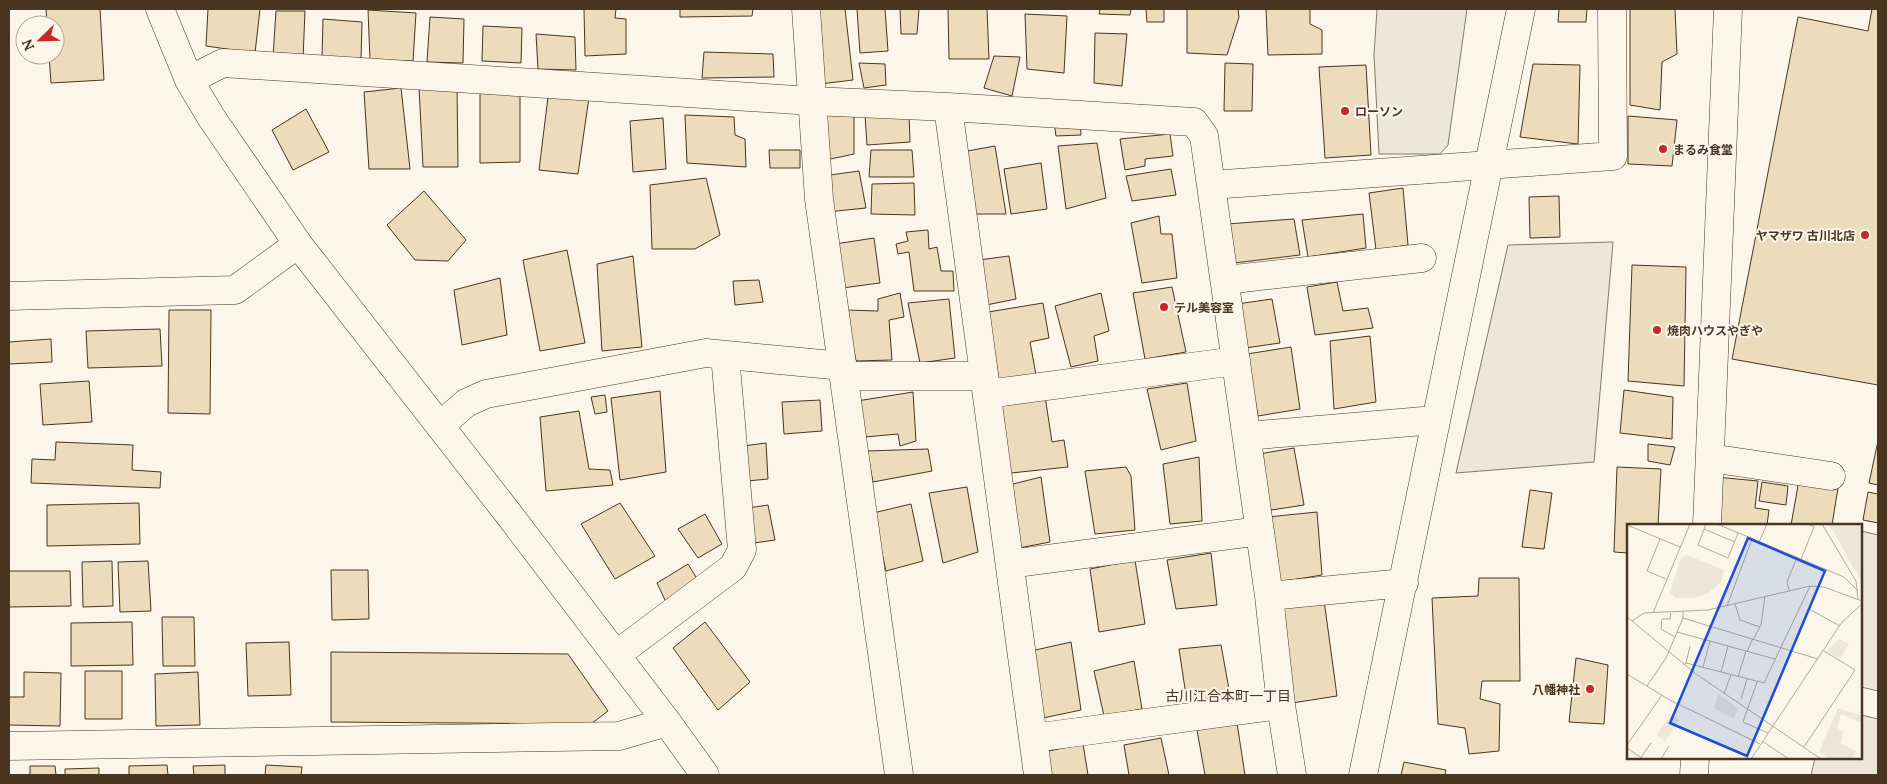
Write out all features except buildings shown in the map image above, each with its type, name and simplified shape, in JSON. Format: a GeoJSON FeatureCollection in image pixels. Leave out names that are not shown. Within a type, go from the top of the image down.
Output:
{"type":"FeatureCollection","features":[{"type":"Feature","properties":{"kind":"street"},"geometry":{"type":"LineString","coordinates":[[160,9],[189,80],[211,117],[298,244],[616,655],[705,775]]}},
{"type":"Feature","properties":{"kind":"street"},"geometry":{"type":"LineString","coordinates":[[806,9],[819,199],[899,775]]}},
{"type":"Feature","properties":{"kind":"street"},"geometry":{"type":"LineString","coordinates":[[1364,775],[1404,583],[1435,420],[1521,9]]}},
{"type":"Feature","properties":{"kind":"street"},"geometry":{"type":"LineString","coordinates":[[1211,185],[1613,156],[1612,9]]}},
{"type":"Feature","properties":{"kind":"street"},"geometry":{"type":"LineString","coordinates":[[1707,524],[1728,9]]}},
{"type":"Feature","properties":{"kind":"street"},"geometry":{"type":"LineString","coordinates":[[189,80],[223,63],[812,102],[948,107],[1194,122],[1204,136],[1247,436],[1269,596],[1281,705],[1292,775]]}},
{"type":"Feature","properties":{"kind":"street"},"geometry":{"type":"LineString","coordinates":[[948,107],[1038,775]]}},
{"type":"Feature","properties":{"kind":"street"},"geometry":{"type":"LineString","coordinates":[[9,296],[235,290],[298,244]]}},
{"type":"Feature","properties":{"kind":"street"},"geometry":{"type":"LineString","coordinates":[[1225,280],[1422,258]]}},
{"type":"Feature","properties":{"kind":"street"},"geometry":{"type":"LineString","coordinates":[[440,426],[466,403],[486,394],[706,353],[844,371],[986,385],[1236,361]]}},
{"type":"Feature","properties":{"kind":"street"},"geometry":{"type":"LineString","coordinates":[[616,655],[733,567],[742,550],[725,355]]}},
{"type":"Feature","properties":{"kind":"street"},"geometry":{"type":"LineString","coordinates":[[1247,436],[1435,420]]}},
{"type":"Feature","properties":{"kind":"street"},"geometry":{"type":"LineString","coordinates":[[1710,458],[1831,476]]}},
{"type":"Feature","properties":{"kind":"street"},"geometry":{"type":"LineString","coordinates":[[1010,564],[1260,531]]}},
{"type":"Feature","properties":{"kind":"street"},"geometry":{"type":"LineString","coordinates":[[1269,596],[1404,583]]}},
{"type":"Feature","properties":{"kind":"street"},"geometry":{"type":"LineString","coordinates":[[1033,738],[1281,705]]}},
{"type":"Feature","properties":{"kind":"street"},"geometry":{"type":"LineString","coordinates":[[9,746],[619,736],[667,722]]}},
{"type":"Feature","properties":{"kind":"street"},"geometry":{"type":"LineString","coordinates":[[1694,775],[1695,759]]}},
{"type":"Feature","properties":{"kind":"shaded area"},"geometry":{"type":"Polygon","coordinates":[[[1377,9],[1467,9],[1448,145],[1440,154],[1379,154],[1374,55],[1377,9]]]}},
{"type":"Feature","properties":{"kind":"shaded area"},"geometry":{"type":"Polygon","coordinates":[[[1613,242],[1594,462],[1456,473],[1508,245],[1613,242]]]}},
{"type":"Feature","properties":{"kind":"shaded area"},"geometry":{"type":"Polygon","coordinates":[[[1862,531],[1878,535],[1878,691],[1862,687],[1862,531]]]}},
{"type":"Feature","properties":{"kind":"shaded area"},"geometry":{"type":"Polygon","coordinates":[[[1862,715],[1878,719],[1878,775],[1811,775],[1815,759],[1862,759],[1862,715]]]}},
{"type":"Feature","properties":{"kind":"place","name":"ローソン"},"geometry":{"type":"Point","coordinates":[1345,111]}},
{"type":"Feature","properties":{"kind":"place","name":"まるみ食堂"},"geometry":{"type":"Point","coordinates":[1663,149]}},
{"type":"Feature","properties":{"kind":"place","name":"ヤマザワ 古川北店"},"geometry":{"type":"Point","coordinates":[1865,235]}},
{"type":"Feature","properties":{"kind":"place","name":"テル美容室"},"geometry":{"type":"Point","coordinates":[1164,307]}},
{"type":"Feature","properties":{"kind":"place","name":"焼肉ハウスやぎや"},"geometry":{"type":"Point","coordinates":[1657,330]}},
{"type":"Feature","properties":{"kind":"place","name":"八幡神社"},"geometry":{"type":"Point","coordinates":[1590,689]}},
{"type":"Feature","properties":{"kind":"district","name":"古川江合本町一丁目"},"geometry":{"type":"Point","coordinates":[1228,696]}}]}
